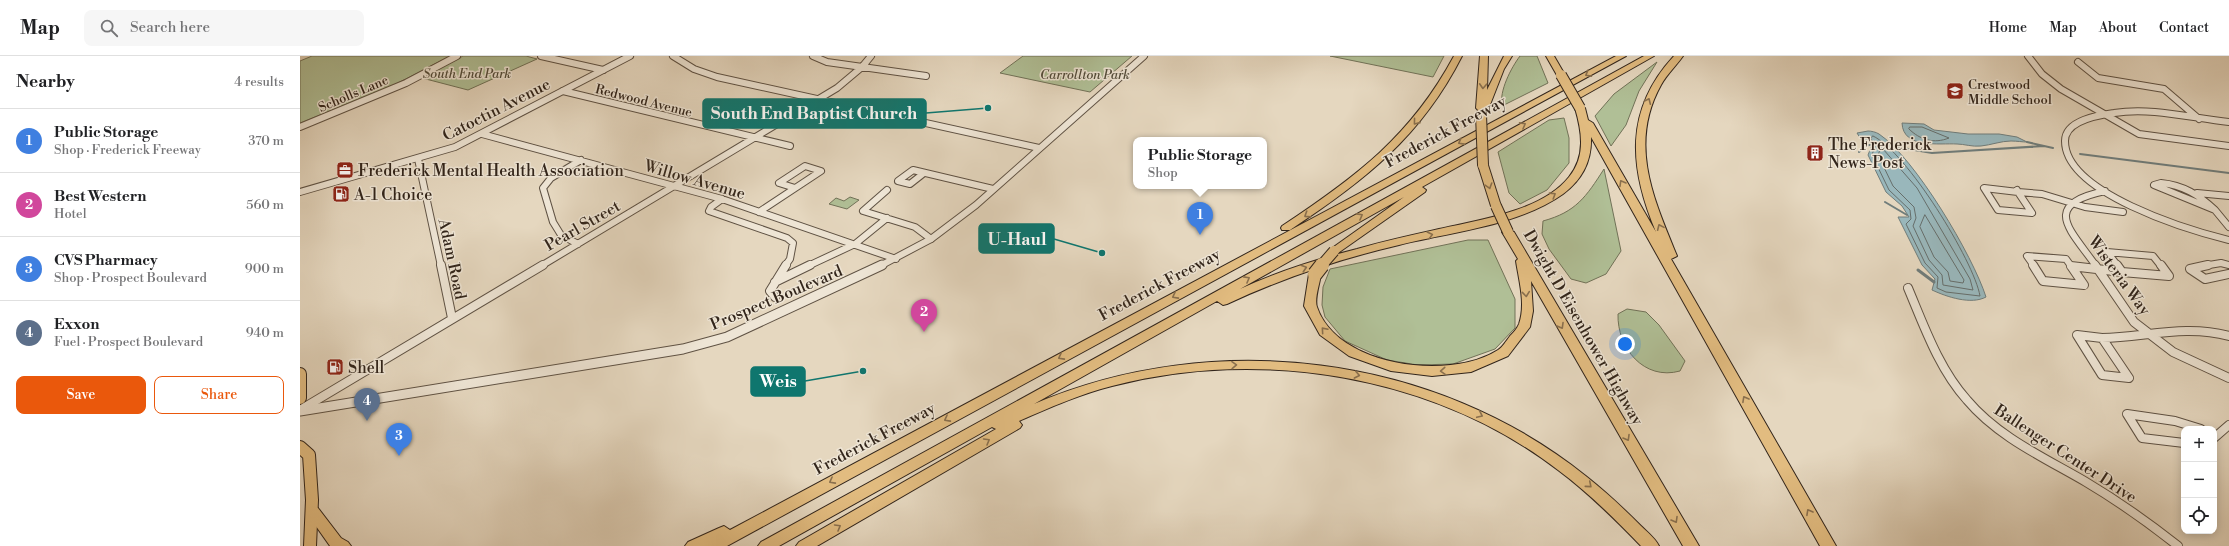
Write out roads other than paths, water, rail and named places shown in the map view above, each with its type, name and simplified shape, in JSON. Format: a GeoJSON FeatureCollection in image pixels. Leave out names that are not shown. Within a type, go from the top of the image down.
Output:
{"type":"FeatureCollection","features":[{"type":"Feature","properties":{"kind":"highway"},"geometry":{"type":"LineString","coordinates":[[1210,277],[1318,208],[1382,157],[1398,142],[1426,109],[1439,91],[1458,56]]}},
{"type":"Feature","properties":{"kind":"highway","name":"Dwight D Eisenhower Highway"},"geometry":{"type":"LineString","coordinates":[[1484,56],[1481,115],[1483,165],[1496,206],[1521,255],[1691,546]]}},
{"type":"Feature","properties":{"kind":"highway"},"geometry":{"type":"LineString","coordinates":[[1481,115],[1508,56]]}},
{"type":"Feature","properties":{"kind":"highway"},"geometry":{"type":"LineString","coordinates":[[1550,56],[1684,289],[1828,546]]}},
{"type":"Feature","properties":{"kind":"highway","name":"Frederick Freeway"},"geometry":{"type":"LineString","coordinates":[[714,546],[1622,56]]}},
{"type":"Feature","properties":{"kind":"highway","name":"Frederick Freeway"},"geometry":{"type":"LineString","coordinates":[[766,546],[1650,56]]}},
{"type":"Feature","properties":{"kind":"highway"},"geometry":{"type":"LineString","coordinates":[[1679,56],[1661,76],[1646,108],[1641,130],[1640,155],[1646,191],[1684,289]]}},
{"type":"Feature","properties":{"kind":"highway"},"geometry":{"type":"LineString","coordinates":[[1054,387],[1230,298],[1281,276],[1323,262],[1504,217],[1539,203],[1562,190],[1585,161],[1588,130],[1580,108]]}},
{"type":"Feature","properties":{"kind":"highway"},"geometry":{"type":"LineString","coordinates":[[1498,139],[1452,168],[1334,251],[1315,274],[1309,294],[1311,308],[1320,325],[1335,341],[1357,355],[1383,365],[1419,371],[1443,371],[1466,368],[1486,361],[1503,352],[1520,334],[1527,314],[1521,255]]}},
{"type":"Feature","properties":{"kind":"highway"},"geometry":{"type":"LineString","coordinates":[[968,433],[998,425],[1064,396],[1095,386],[1160,371],[1196,366],[1269,365],[1339,372],[1376,379],[1451,402],[1508,430],[1567,467],[1611,504],[1651,546]]}},
{"type":"Feature","properties":{"kind":"highway"},"geometry":{"type":"LineString","coordinates":[[804,546],[1038,414],[1096,390],[1196,366]]}},
{"type":"Feature","properties":{"kind":"highway"},"geometry":{"type":"LineString","coordinates":[[693,546],[804,497]]}},
{"type":"Feature","properties":{"kind":"highway"},"geometry":{"type":"LineString","coordinates":[[313,512],[332,536],[343,546]]}},
{"type":"Feature","properties":{"kind":"main road"},"geometry":{"type":"LineString","coordinates":[[300,374],[300,398]]}},
{"type":"Feature","properties":{"kind":"main road"},"geometry":{"type":"LineString","coordinates":[[300,447],[309,455],[313,512],[310,546]]}},
{"type":"Feature","properties":{"kind":"street","name":"Scholls Lane"},"geometry":{"type":"LineString","coordinates":[[300,127],[406,83],[457,56]]}},
{"type":"Feature","properties":{"kind":"street"},"geometry":{"type":"LineString","coordinates":[[541,56],[603,70]]}},
{"type":"Feature","properties":{"kind":"street","name":"Catoctin Avenue"},"geometry":{"type":"LineString","coordinates":[[300,192],[418,159],[455,147],[630,56]]}},
{"type":"Feature","properties":{"kind":"street"},"geometry":{"type":"LineString","coordinates":[[673,56],[694,69],[717,77],[1039,148]]}},
{"type":"Feature","properties":{"kind":"street"},"geometry":{"type":"LineString","coordinates":[[813,56],[827,62],[926,76]]}},
{"type":"Feature","properties":{"kind":"street","name":"Pearl Street"},"geometry":{"type":"LineString","coordinates":[[300,410],[452,318],[757,138],[819,99],[862,67],[872,56]]}},
{"type":"Feature","properties":{"kind":"street","name":"Prospect Boulevard"},"geometry":{"type":"LineString","coordinates":[[300,410],[683,349],[727,337],[896,259],[931,239],[976,205],[1144,56]]}},
{"type":"Feature","properties":{"kind":"street"},"geometry":{"type":"LineString","coordinates":[[2028,56],[2035,66],[2052,82],[2103,114],[2139,134],[2229,146]]}},
{"type":"Feature","properties":{"kind":"street"},"geometry":{"type":"LineString","coordinates":[[2078,62],[2098,78],[2164,89],[2199,119]]}},
{"type":"Feature","properties":{"kind":"street","name":"Redwood Avenue"},"geometry":{"type":"LineString","coordinates":[[563,91],[790,146]]}},
{"type":"Feature","properties":{"kind":"street"},"geometry":{"type":"LineString","coordinates":[[2229,122],[2151,114],[2103,114],[2078,122],[2067,132],[2064,139],[2067,154],[2078,169],[2105,192],[2136,210],[2207,236],[2229,240]]}},
{"type":"Feature","properties":{"kind":"street","name":"Willow Avenue"},"geometry":{"type":"LineString","coordinates":[[482,134],[722,198],[896,259]]}},
{"type":"Feature","properties":{"kind":"street","name":"Adam Road"},"geometry":{"type":"LineString","coordinates":[[418,159],[452,318]]}},
{"type":"Feature","properties":{"kind":"street"},"geometry":{"type":"LineString","coordinates":[[578,244],[561,235],[553,222],[543,188],[552,178],[581,160]]}},
{"type":"Feature","properties":{"kind":"street"},"geometry":{"type":"LineString","coordinates":[[759,212],[821,171],[805,166],[779,183],[795,188]]}},
{"type":"Feature","properties":{"kind":"street"},"geometry":{"type":"LineString","coordinates":[[924,173],[993,189]]}},
{"type":"Feature","properties":{"kind":"street"},"geometry":{"type":"LineString","coordinates":[[2215,210],[2158,189],[2154,185],[2161,183],[2169,184],[2200,195],[2215,210],[2229,227]]}},
{"type":"Feature","properties":{"kind":"street"},"geometry":{"type":"LineString","coordinates":[[2017,190],[2032,213],[1998,210],[1984,188],[2017,190],[2042,194],[2094,209],[2123,212]]}},
{"type":"Feature","properties":{"kind":"street"},"geometry":{"type":"LineString","coordinates":[[888,190],[863,211],[915,227],[931,239]]}},
{"type":"Feature","properties":{"kind":"street"},"geometry":{"type":"LineString","coordinates":[[2070,203],[2080,197],[2105,192]]}},
{"type":"Feature","properties":{"kind":"street"},"geometry":{"type":"LineString","coordinates":[[2195,193],[2229,196]]}},
{"type":"Feature","properties":{"kind":"street"},"geometry":{"type":"LineString","coordinates":[[722,198],[711,207],[709,211],[787,238],[793,243],[790,259],[774,282],[770,291],[774,297]]}},
{"type":"Feature","properties":{"kind":"street","name":"Wisteria Way"},"geometry":{"type":"LineString","coordinates":[[2070,203],[2064,212],[2064,219],[2128,314],[2147,333],[2173,352],[2229,378]]}},
{"type":"Feature","properties":{"kind":"street"},"geometry":{"type":"LineString","coordinates":[[774,282],[855,244],[887,218]]}},
{"type":"Feature","properties":{"kind":"street"},"geometry":{"type":"LineString","coordinates":[[2071,266],[2084,285],[2043,281],[2026,256],[2066,259],[2071,266],[2122,272],[2169,276],[2153,256],[2107,252],[2122,272]]}},
{"type":"Feature","properties":{"kind":"street"},"geometry":{"type":"LineString","coordinates":[[2229,265],[2221,263],[2190,269],[2205,279],[2229,274]]}},
{"type":"Feature","properties":{"kind":"street","name":"Ballenger Center Drive"},"geometry":{"type":"LineString","coordinates":[[1908,288],[1950,376],[1966,400],[1980,415],[2007,435],[2105,493],[2178,546]]}},
{"type":"Feature","properties":{"kind":"street"},"geometry":{"type":"LineString","coordinates":[[2102,338],[2129,378],[2102,375],[2077,335],[2102,338],[2206,329],[2229,336]]}},
{"type":"Feature","properties":{"kind":"street"},"geometry":{"type":"LineString","coordinates":[[2181,443],[2142,438],[2127,414],[2175,421],[2191,426]]}},
{"type":"Feature","properties":{"kind":"street"},"geometry":{"type":"LineString","coordinates":[[2217,434],[2229,425]]}},
{"type":"Feature","properties":{"kind":"water"},"geometry":{"type":"Polygon","coordinates":[[[1902,123],[1924,124],[1934,130],[1968,134],[1999,134],[2017,137],[2027,142],[2007,141],[1978,146],[1923,143],[1908,137],[1904,131],[1902,123]]]}},
{"type":"Feature","properties":{"kind":"water"},"geometry":{"type":"Polygon","coordinates":[[[1868,131],[1879,134],[1893,146],[1925,185],[1956,234],[1979,279],[1986,297],[1966,300],[1932,290],[1935,279],[1922,265],[1898,217],[1909,217],[1902,206],[1886,192],[1868,155],[1872,145],[1869,142],[1862,141],[1857,133],[1868,131]]]}},
{"type":"Feature","properties":{"kind":"waterway"},"geometry":{"type":"LineString","coordinates":[[2027,142],[2053,148]]}},
{"type":"Feature","properties":{"kind":"waterway"},"geometry":{"type":"LineString","coordinates":[[1859,152],[1865,146],[1874,144]]}},
{"type":"Feature","properties":{"kind":"waterway"},"geometry":{"type":"LineString","coordinates":[[1891,146],[1932,153],[2044,146]]}},
{"type":"Feature","properties":{"kind":"waterway"},"geometry":{"type":"LineString","coordinates":[[2080,154],[2229,173]]}},
{"type":"Feature","properties":{"kind":"waterway"},"geometry":{"type":"LineString","coordinates":[[1885,202],[1907,215]]}},
{"type":"Feature","properties":{"kind":"waterway"},"geometry":{"type":"LineString","coordinates":[[1918,270],[1934,282]]}},
{"type":"Feature","properties":{"kind":"place","name":"Crestwood Middle School"},"geometry":{"type":"Point","coordinates":[1955,91]}},
{"type":"Feature","properties":{"kind":"place","name":"South End Baptist Church"},"geometry":{"type":"Point","coordinates":[988,108]}},
{"type":"Feature","properties":{"kind":"place","name":"The Frederick News-Post"},"geometry":{"type":"Point","coordinates":[1815,153]}},
{"type":"Feature","properties":{"kind":"place","name":"Frederick Mental Health Association"},"geometry":{"type":"Point","coordinates":[345,170]}},
{"type":"Feature","properties":{"kind":"place","name":"A-1 Choice"},"geometry":{"type":"Point","coordinates":[341,194]}},
{"type":"Feature","properties":{"kind":"place","name":"Public Storage"},"geometry":{"type":"Point","coordinates":[1200,235]}},
{"type":"Feature","properties":{"kind":"place","name":"U-Haul"},"geometry":{"type":"Point","coordinates":[1102,253]}},
{"type":"Feature","properties":{"kind":"place","name":"Best Western"},"geometry":{"type":"Point","coordinates":[924,332]}},
{"type":"Feature","properties":{"kind":"place","name":"Shell"},"geometry":{"type":"Point","coordinates":[335,367]}},
{"type":"Feature","properties":{"kind":"place","name":"Weis"},"geometry":{"type":"Point","coordinates":[863,371]}},
{"type":"Feature","properties":{"kind":"place","name":"Exxon"},"geometry":{"type":"Point","coordinates":[367,421]}},
{"type":"Feature","properties":{"kind":"place","name":"CVS Pharmacy"},"geometry":{"type":"Point","coordinates":[399,456]}},
{"type":"Feature","properties":{"kind":"park label","name":"South End Park"},"geometry":{"type":"Point","coordinates":[467,73]}},
{"type":"Feature","properties":{"kind":"park label","name":"Carrollton Park"},"geometry":{"type":"Point","coordinates":[1085,74]}}]}
